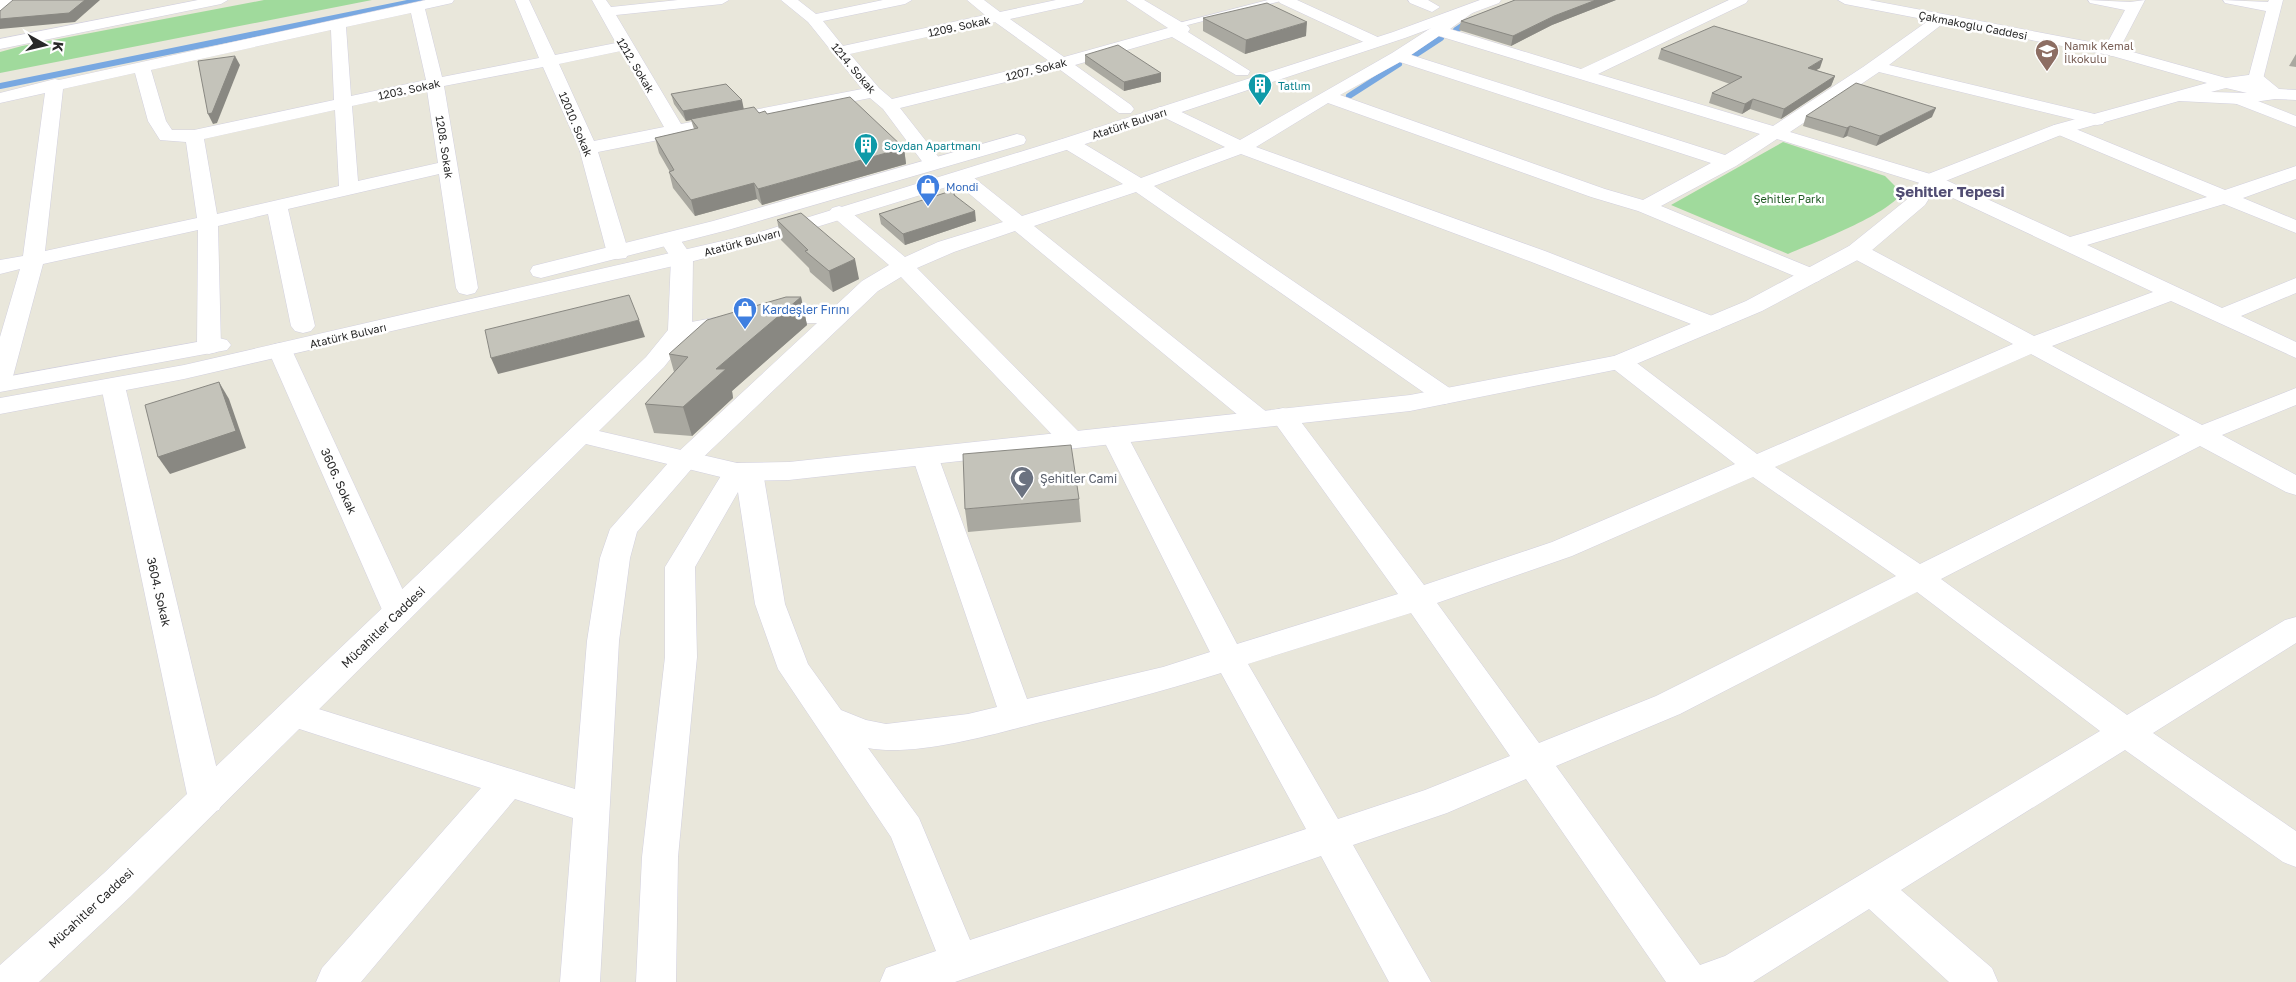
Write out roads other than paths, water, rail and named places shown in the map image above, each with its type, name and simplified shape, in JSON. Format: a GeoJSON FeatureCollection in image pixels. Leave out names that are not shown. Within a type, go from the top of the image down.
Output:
{"type":"FeatureCollection","features":[{"type":"Feature","properties":{"kind":"street"},"geometry":{"type":"LineString","coordinates":[[0,6],[7,0]]}},
{"type":"Feature","properties":{"kind":"street"},"geometry":{"type":"LineString","coordinates":[[0,44],[221,0]]}},
{"type":"Feature","properties":{"kind":"street"},"geometry":{"type":"LineString","coordinates":[[0,98],[56,84],[448,0]]}},
{"type":"Feature","properties":{"kind":"street","name":"12010. Sokak"},"geometry":{"type":"LineString","coordinates":[[522,0],[588,148],[618,253]]}},
{"type":"Feature","properties":{"kind":"street"},"geometry":{"type":"LineString","coordinates":[[602,6],[722,0]]}},
{"type":"Feature","properties":{"kind":"street","name":"1214. Sokak"},"geometry":{"type":"LineString","coordinates":[[788,0],[813,19],[874,92],[889,105],[934,164]]}},
{"type":"Feature","properties":{"kind":"street"},"geometry":{"type":"LineString","coordinates":[[813,19],[905,0]]}},
{"type":"Feature","properties":{"kind":"street"},"geometry":{"type":"LineString","coordinates":[[974,0],[1126,109]]}},
{"type":"Feature","properties":{"kind":"street","name":"1209. Sokak"},"geometry":{"type":"LineString","coordinates":[[841,51],[1077,0]]}},
{"type":"Feature","properties":{"kind":"street"},"geometry":{"type":"LineString","coordinates":[[1132,0],[1242,71]]}},
{"type":"Feature","properties":{"kind":"street"},"geometry":{"type":"LineString","coordinates":[[1285,0],[1372,33]]}},
{"type":"Feature","properties":{"kind":"street","name":"Atatürk Bulvarı"},"geometry":{"type":"LineString","coordinates":[[0,385],[209,347],[618,253],[764,237],[839,212],[1070,143],[1165,111],[1372,33],[1424,4],[1460,5],[1494,0]]}},
{"type":"Feature","properties":{"kind":"street"},"geometry":{"type":"LineString","coordinates":[[1584,74],[1741,0]]}},
{"type":"Feature","properties":{"kind":"street","name":"Çakmakoğlu Caddesi"},"geometry":{"type":"LineString","coordinates":[[1845,0],[2111,51],[2226,83],[2275,94]]}},
{"type":"Feature","properties":{"kind":"street"},"geometry":{"type":"LineString","coordinates":[[2095,0],[2135,3],[2111,51],[2256,80],[2296,83]]}},
{"type":"Feature","properties":{"kind":"street"},"geometry":{"type":"LineString","coordinates":[[2230,0],[2275,4],[2256,80]]}},
{"type":"Feature","properties":{"kind":"street"},"geometry":{"type":"LineString","coordinates":[[580,982],[603,641],[615,558],[624,529],[685,460],[870,286],[903,266],[946,247],[1139,185],[1241,148],[1328,97],[1398,46],[1439,31],[1460,5]]}},
{"type":"Feature","properties":{"kind":"street","name":"Atatürk Bulvarı"},"geometry":{"type":"LineString","coordinates":[[0,406],[113,386],[280,350],[676,248],[934,164],[1126,109],[1242,71],[1372,33],[1398,46],[1460,5]]}},
{"type":"Feature","properties":{"kind":"street","name":"1212. Sokak"},"geometry":{"type":"LineString","coordinates":[[602,6],[675,130]]}},
{"type":"Feature","properties":{"kind":"street","name":"1208. Sokak"},"geometry":{"type":"LineString","coordinates":[[416,7],[435,83],[467,288]]}},
{"type":"Feature","properties":{"kind":"street"},"geometry":{"type":"LineString","coordinates":[[1645,207],[1729,162],[1878,67],[1940,19]]}},
{"type":"Feature","properties":{"kind":"street"},"geometry":{"type":"LineString","coordinates":[[338,24],[349,190]]}},
{"type":"Feature","properties":{"kind":"street","name":"1207. Sokak"},"geometry":{"type":"LineString","coordinates":[[889,105],[1063,63],[1177,28]]}},
{"type":"Feature","properties":{"kind":"street"},"geometry":{"type":"LineString","coordinates":[[1439,31],[1930,180],[2296,351]]}},
{"type":"Feature","properties":{"kind":"street","name":"1203. Sokak"},"geometry":{"type":"LineString","coordinates":[[141,66],[157,121],[168,136],[194,136],[435,83],[624,46]]}},
{"type":"Feature","properties":{"kind":"street"},"geometry":{"type":"LineString","coordinates":[[1398,46],[1729,162]]}},
{"type":"Feature","properties":{"kind":"street"},"geometry":{"type":"LineString","coordinates":[[1878,67],[2097,120]]}},
{"type":"Feature","properties":{"kind":"street"},"geometry":{"type":"LineString","coordinates":[[581,434],[685,460],[743,472],[789,471],[1410,403],[1620,362],[1754,306],[1857,251],[1918,201],[1930,180],[2060,129],[2226,83],[2256,80],[2275,94]]}},
{"type":"Feature","properties":{"kind":"street"},"geometry":{"type":"LineString","coordinates":[[0,380],[33,260],[56,84]]}},
{"type":"Feature","properties":{"kind":"street"},"geometry":{"type":"LineString","coordinates":[[588,148],[874,92]]}},
{"type":"Feature","properties":{"kind":"street"},"geometry":{"type":"LineString","coordinates":[[2177,96],[2240,99],[2275,94],[2296,95]]}},
{"type":"Feature","properties":{"kind":"street"},"geometry":{"type":"LineString","coordinates":[[1328,97],[1598,194],[1645,207],[1811,276]]}},
{"type":"Feature","properties":{"kind":"street"},"geometry":{"type":"LineString","coordinates":[[2240,99],[2296,122]]}},
{"type":"Feature","properties":{"kind":"street"},"geometry":{"type":"LineString","coordinates":[[1165,111],[1241,148],[1536,256],[1712,324]]}},
{"type":"Feature","properties":{"kind":"street"},"geometry":{"type":"LineString","coordinates":[[2060,129],[2296,227]]}},
{"type":"Feature","properties":{"kind":"street"},"geometry":{"type":"LineString","coordinates":[[194,136],[208,222],[209,347]]}},
{"type":"Feature","properties":{"kind":"street"},"geometry":{"type":"LineString","coordinates":[[1070,143],[1139,185],[1445,396]]}},
{"type":"Feature","properties":{"kind":"street"},"geometry":{"type":"LineString","coordinates":[[0,267],[277,207],[448,166]]}},
{"type":"Feature","properties":{"kind":"street"},"geometry":{"type":"LineString","coordinates":[[2069,244],[2226,197],[2296,172]]}},
{"type":"Feature","properties":{"kind":"street"},"geometry":{"type":"LineString","coordinates":[[961,177],[1271,418],[1418,599],[1689,982]]}},
{"type":"Feature","properties":{"kind":"street"},"geometry":{"type":"LineString","coordinates":[[277,207],[303,326]]}},
{"type":"Feature","properties":{"kind":"street"},"geometry":{"type":"LineString","coordinates":[[839,212],[903,266],[1071,439]]}},
{"type":"Feature","properties":{"kind":"street"},"geometry":{"type":"LineString","coordinates":[[676,248],[680,330],[764,316],[837,316]]}},
{"type":"Feature","properties":{"kind":"street"},"geometry":{"type":"LineString","coordinates":[[1857,251],[2296,486]]}},
{"type":"Feature","properties":{"kind":"street"},"geometry":{"type":"LineString","coordinates":[[2222,316],[2296,285]]}},
{"type":"Feature","properties":{"kind":"street"},"geometry":{"type":"LineString","coordinates":[[828,719],[861,732],[886,738],[968,727],[1162,679],[1229,659],[1418,599],[1562,549],[2032,345],[2172,293]]}},
{"type":"Feature","properties":{"kind":"street","name":"Mücahitler Caddesi"},"geometry":{"type":"LineString","coordinates":[[10,982],[117,885],[206,799],[655,362],[680,330]]}},
{"type":"Feature","properties":{"kind":"street","name":"3606. Sokak"},"geometry":{"type":"LineString","coordinates":[[280,350],[398,612]]}},
{"type":"Feature","properties":{"kind":"street"},"geometry":{"type":"LineString","coordinates":[[1620,362],[1754,466],[1919,578],[2126,732],[2296,850]]}},
{"type":"Feature","properties":{"kind":"street","name":"3604. Sokak"},"geometry":{"type":"LineString","coordinates":[[113,386],[206,799]]}},
{"type":"Feature","properties":{"kind":"street"},"geometry":{"type":"LineString","coordinates":[[900,982],[1434,802],[1668,705],[2200,435],[2296,396]]}},
{"type":"Feature","properties":{"kind":"street"},"geometry":{"type":"LineString","coordinates":[[1114,435],[1229,659],[1411,982]]}},
{"type":"Feature","properties":{"kind":"street"},"geometry":{"type":"LineString","coordinates":[[925,456],[1016,715]]}},
{"type":"Feature","properties":{"kind":"street"},"geometry":{"type":"LineString","coordinates":[[743,472],[770,604],[794,669],[906,829],[960,962]]}},
{"type":"Feature","properties":{"kind":"street"},"geometry":{"type":"LineString","coordinates":[[656,982],[660,857],[681,657],[680,567],[743,472]]}},
{"type":"Feature","properties":{"kind":"street"},"geometry":{"type":"LineString","coordinates":[[1705,982],[1737,970],[2296,628]]}},
{"type":"Feature","properties":{"kind":"street"},"geometry":{"type":"LineString","coordinates":[[293,714],[592,809]]}},
{"type":"Feature","properties":{"kind":"street"},"geometry":{"type":"LineString","coordinates":[[336,982],[508,782]]}},
{"type":"Feature","properties":{"kind":"street"},"geometry":{"type":"LineString","coordinates":[[1871,887],[1978,982]]}},
{"type":"Feature","properties":{"kind":"street"},"geometry":{"type":"LineString","coordinates":[[0,970],[1,982]]}},
{"type":"Feature","properties":{"kind":"lane"},"geometry":{"type":"LineString","coordinates":[[1177,28],[1280,0]]}},
{"type":"Feature","properties":{"kind":"waterway"},"geometry":{"type":"LineString","coordinates":[[0,86],[422,0]]}},
{"type":"Feature","properties":{"kind":"waterway"},"geometry":{"type":"LineString","coordinates":[[1456,30],[1471,20]]}},
{"type":"Feature","properties":{"kind":"waterway"},"geometry":{"type":"LineString","coordinates":[[1415,55],[1441,38]]}},
{"type":"Feature","properties":{"kind":"waterway"},"geometry":{"type":"LineString","coordinates":[[1349,96],[1399,64]]}},
{"type":"Feature","properties":{"kind":"place","name":"Namık Kemal İlkokulu"},"geometry":{"type":"Point","coordinates":[2047,72]}},
{"type":"Feature","properties":{"kind":"place","name":"Tatlım"},"geometry":{"type":"Point","coordinates":[1260,106]}},
{"type":"Feature","properties":{"kind":"place","name":"Soydan Apartmanı"},"geometry":{"type":"Point","coordinates":[866,166]}},
{"type":"Feature","properties":{"kind":"place","name":"Mondi"},"geometry":{"type":"Point","coordinates":[928,207]}},
{"type":"Feature","properties":{"kind":"place","name":"Kardeşler Fırını"},"geometry":{"type":"Point","coordinates":[745,330]}},
{"type":"Feature","properties":{"kind":"place","name":"Şehitler Cami"},"geometry":{"type":"Point","coordinates":[1022,499]}},
{"type":"Feature","properties":{"kind":"district","name":"Şehitler Tepesi"},"geometry":{"type":"Point","coordinates":[1950,191]}},
{"type":"Feature","properties":{"kind":"park label","name":"Şehitler Parkı"},"geometry":{"type":"Point","coordinates":[1789,198]}}]}
